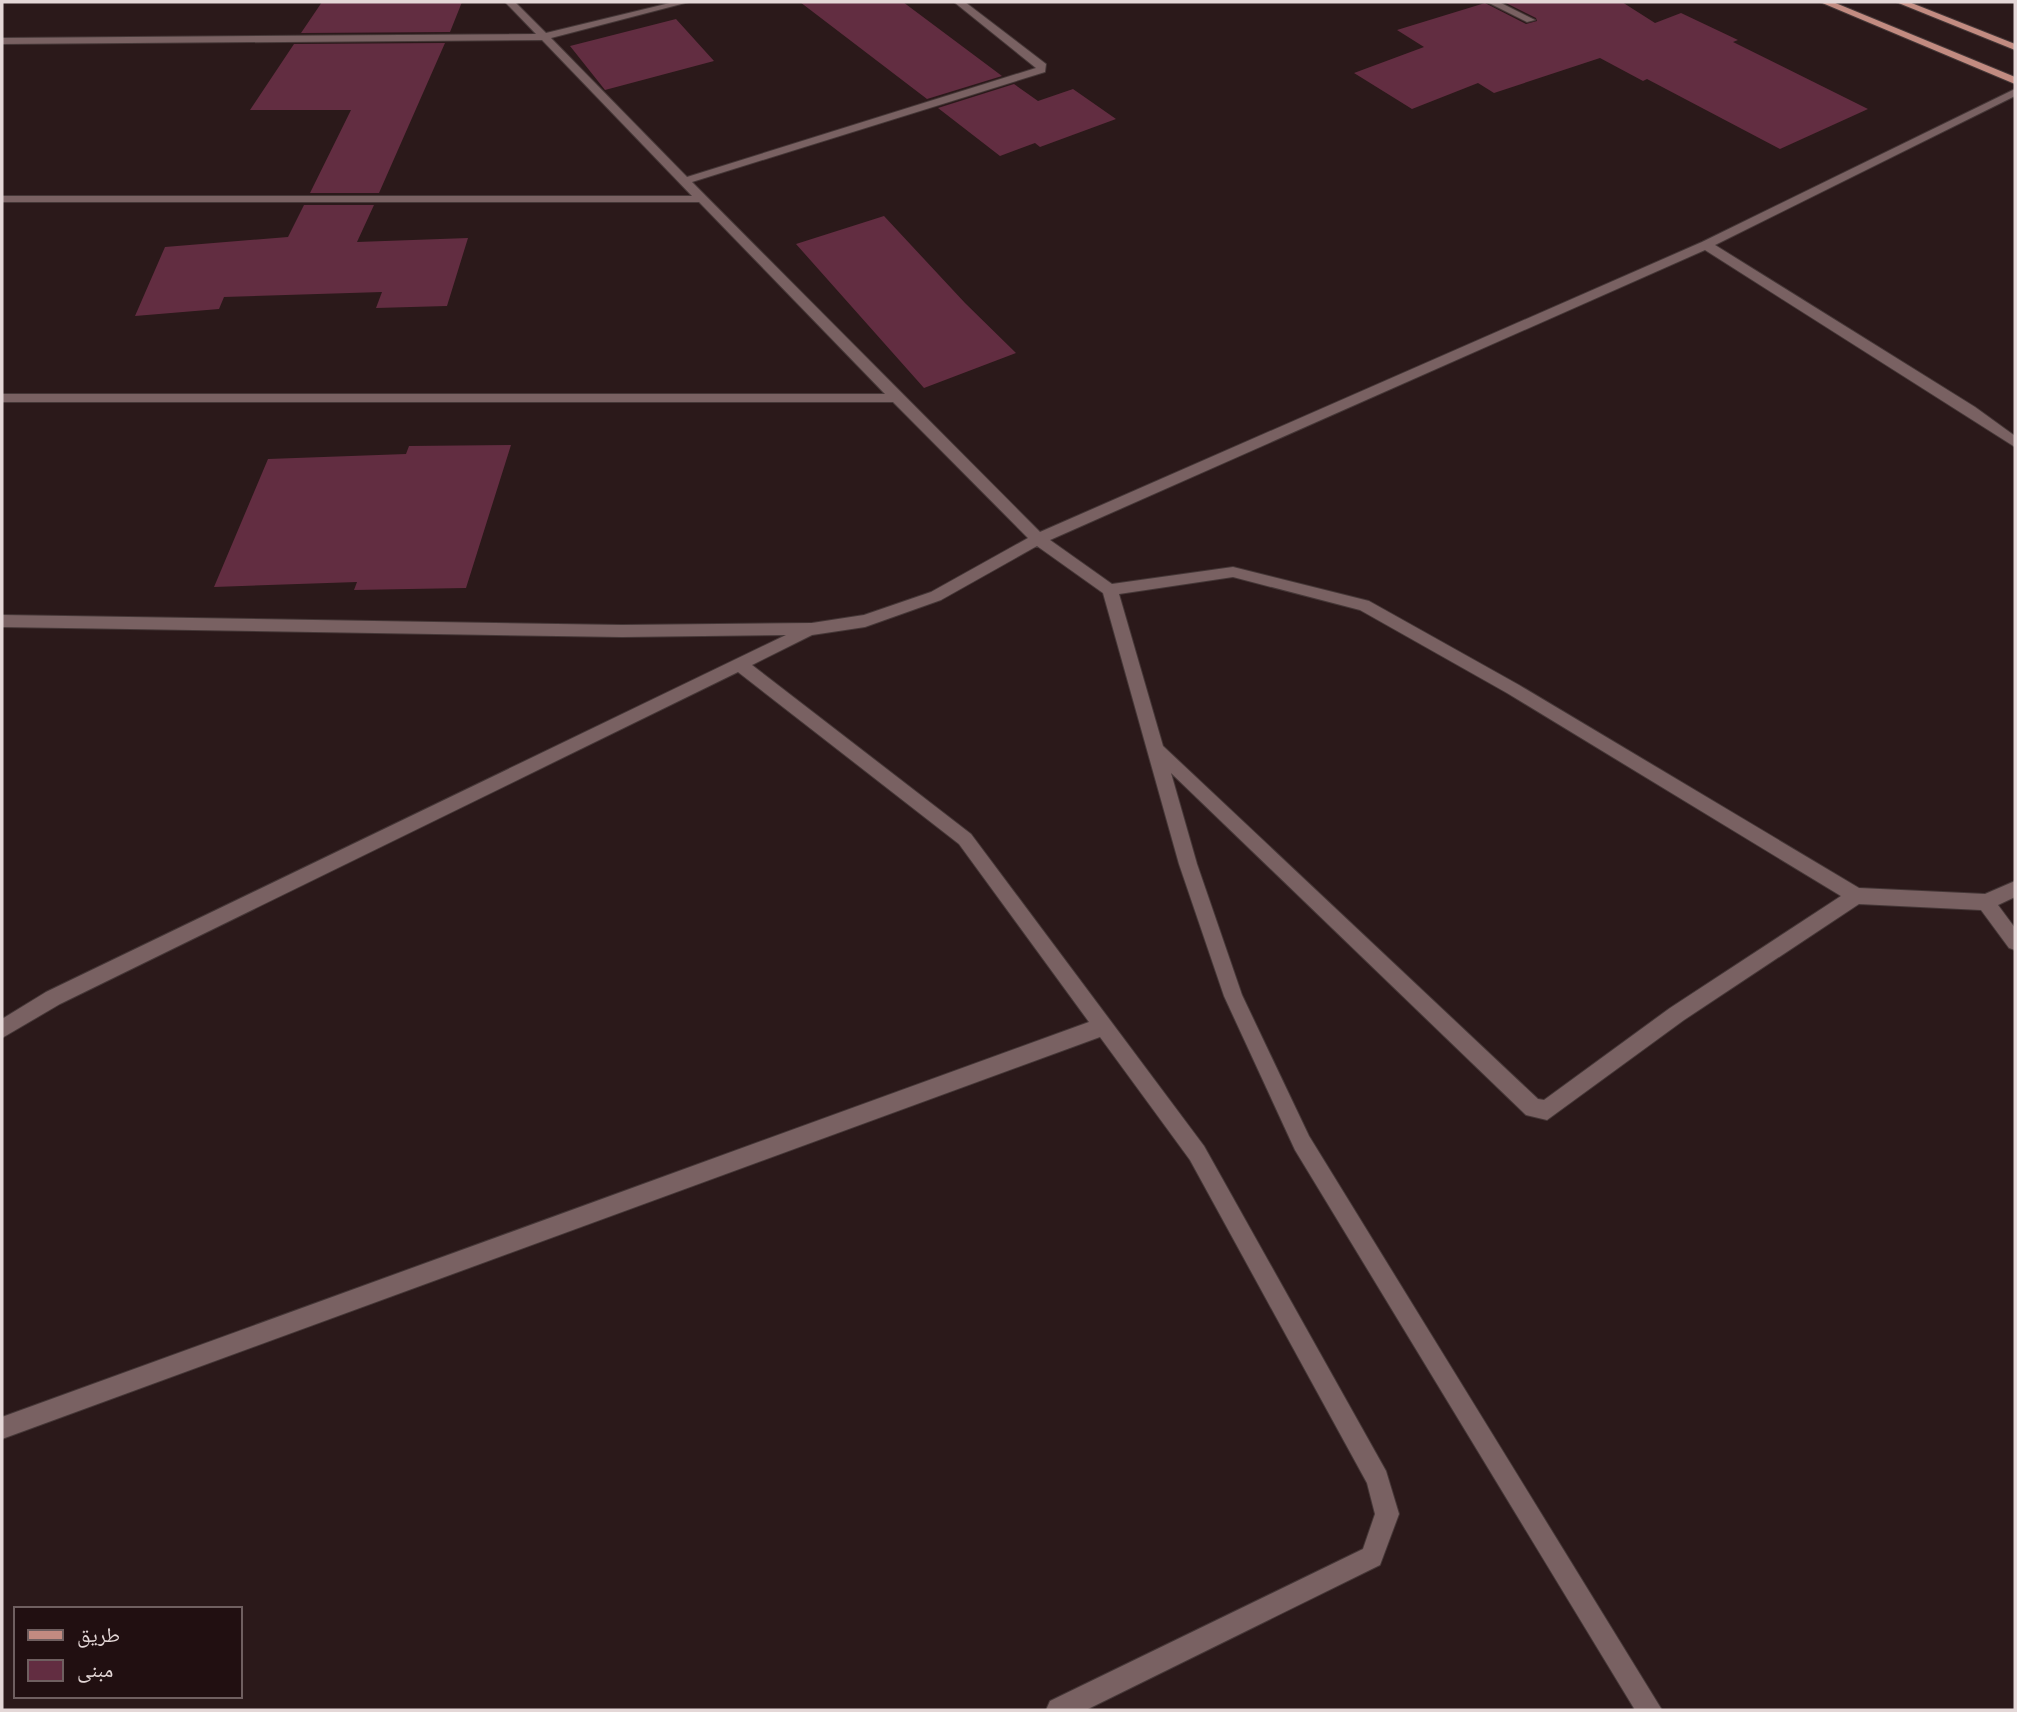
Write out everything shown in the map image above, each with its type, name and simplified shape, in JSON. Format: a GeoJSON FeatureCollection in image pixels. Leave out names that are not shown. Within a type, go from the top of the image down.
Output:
{"type":"FeatureCollection","features":[{"type":"Feature","properties":{"kind":"main road"},"geometry":{"type":"LineString","coordinates":[[1825,2],[2015,81]]}},
{"type":"Feature","properties":{"kind":"main road"},"geometry":{"type":"LineString","coordinates":[[1901,2],[2015,47]]}},
{"type":"Feature","properties":{"kind":"street"},"geometry":{"type":"LineString","coordinates":[[510,2],[896,398],[1038,539],[1110,590],[1188,864],[1233,996],[1302,1143],[1649,1710]]}},
{"type":"Feature","properties":{"kind":"street"},"geometry":{"type":"LineString","coordinates":[[2,41],[544,37],[684,2]]}},
{"type":"Feature","properties":{"kind":"street"},"geometry":{"type":"LineString","coordinates":[[684,181],[1041,70],[1042,66],[959,2]]}},
{"type":"Feature","properties":{"kind":"street"},"geometry":{"type":"LineString","coordinates":[[1492,2],[1530,20]]}},
{"type":"Feature","properties":{"kind":"street"},"geometry":{"type":"LineString","coordinates":[[2,621],[622,631],[812,629],[866,621],[936,596],[1038,539],[1706,245],[2015,92]]}},
{"type":"Feature","properties":{"kind":"street"},"geometry":{"type":"LineString","coordinates":[[2,199],[702,199]]}},
{"type":"Feature","properties":{"kind":"street"},"geometry":{"type":"LineString","coordinates":[[1706,245],[1970,410],[2015,443]]}},
{"type":"Feature","properties":{"kind":"street"},"geometry":{"type":"LineString","coordinates":[[2,398],[896,398]]}},
{"type":"Feature","properties":{"kind":"street"},"geometry":{"type":"LineString","coordinates":[[1110,590],[1233,572],[1364,605],[1513,689],[1856,896],[1986,902],[2015,890]]}},
{"type":"Feature","properties":{"kind":"street"},"geometry":{"type":"LineString","coordinates":[[2,1029],[53,998],[812,629]]}},
{"type":"Feature","properties":{"kind":"street"},"geometry":{"type":"LineString","coordinates":[[739,664],[965,839],[1197,1153],[1378,1479],[1387,1514],[1372,1557],[1059,1710]]}},
{"type":"Feature","properties":{"kind":"street"},"geometry":{"type":"LineString","coordinates":[[1158,751],[1533,1108],[1547,1110],[1677,1014],[1856,896]]}},
{"type":"Feature","properties":{"kind":"street"},"geometry":{"type":"LineString","coordinates":[[1986,902],[2015,942]]}},
{"type":"Feature","properties":{"kind":"street"},"geometry":{"type":"LineString","coordinates":[[2,1428],[1104,1026]]}},
{"type":"Feature","properties":{"kind":"building"},"geometry":{"type":"Polygon","coordinates":[[[322,2],[462,2],[450,32],[301,33],[322,2]]]}},
{"type":"Feature","properties":{"kind":"building"},"geometry":{"type":"Polygon","coordinates":[[[800,2],[903,2],[1002,76],[927,99],[800,2]]]}},
{"type":"Feature","properties":{"kind":"building"},"geometry":{"type":"Polygon","coordinates":[[[1504,2],[1622,2],[1655,23],[1681,13],[1868,109],[1780,149],[1647,79],[1643,81],[1600,58],[1494,93],[1478,83],[1412,109],[1354,73],[1424,47],[1397,30],[1485,3],[1526,24],[1537,21],[1536,18],[1504,2]]]}},
{"type":"Feature","properties":{"kind":"building"},"geometry":{"type":"Polygon","coordinates":[[[676,19],[714,61],[605,90],[570,46],[676,19]]]}},
{"type":"Feature","properties":{"kind":"building"},"geometry":{"type":"Polygon","coordinates":[[[445,43],[379,193],[310,193],[351,110],[250,110],[294,44],[445,43]]]}},
{"type":"Feature","properties":{"kind":"building"},"geometry":{"type":"Polygon","coordinates":[[[1014,84],[1038,101],[1073,89],[1116,119],[1040,147],[1035,143],[1000,156],[938,108],[1014,84]]]}},
{"type":"Feature","properties":{"kind":"building"},"geometry":{"type":"Polygon","coordinates":[[[304,205],[374,205],[357,242],[468,238],[447,306],[376,308],[382,292],[224,297],[219,309],[135,316],[165,247],[288,237],[304,205]]]}},
{"type":"Feature","properties":{"kind":"building"},"geometry":{"type":"Polygon","coordinates":[[[884,216],[1016,353],[924,388],[796,244],[884,216]]]}},
{"type":"Feature","properties":{"kind":"building"},"geometry":{"type":"Polygon","coordinates":[[[511,445],[466,588],[354,590],[357,582],[214,587],[268,459],[406,454],[409,446],[511,445]]]}}]}
